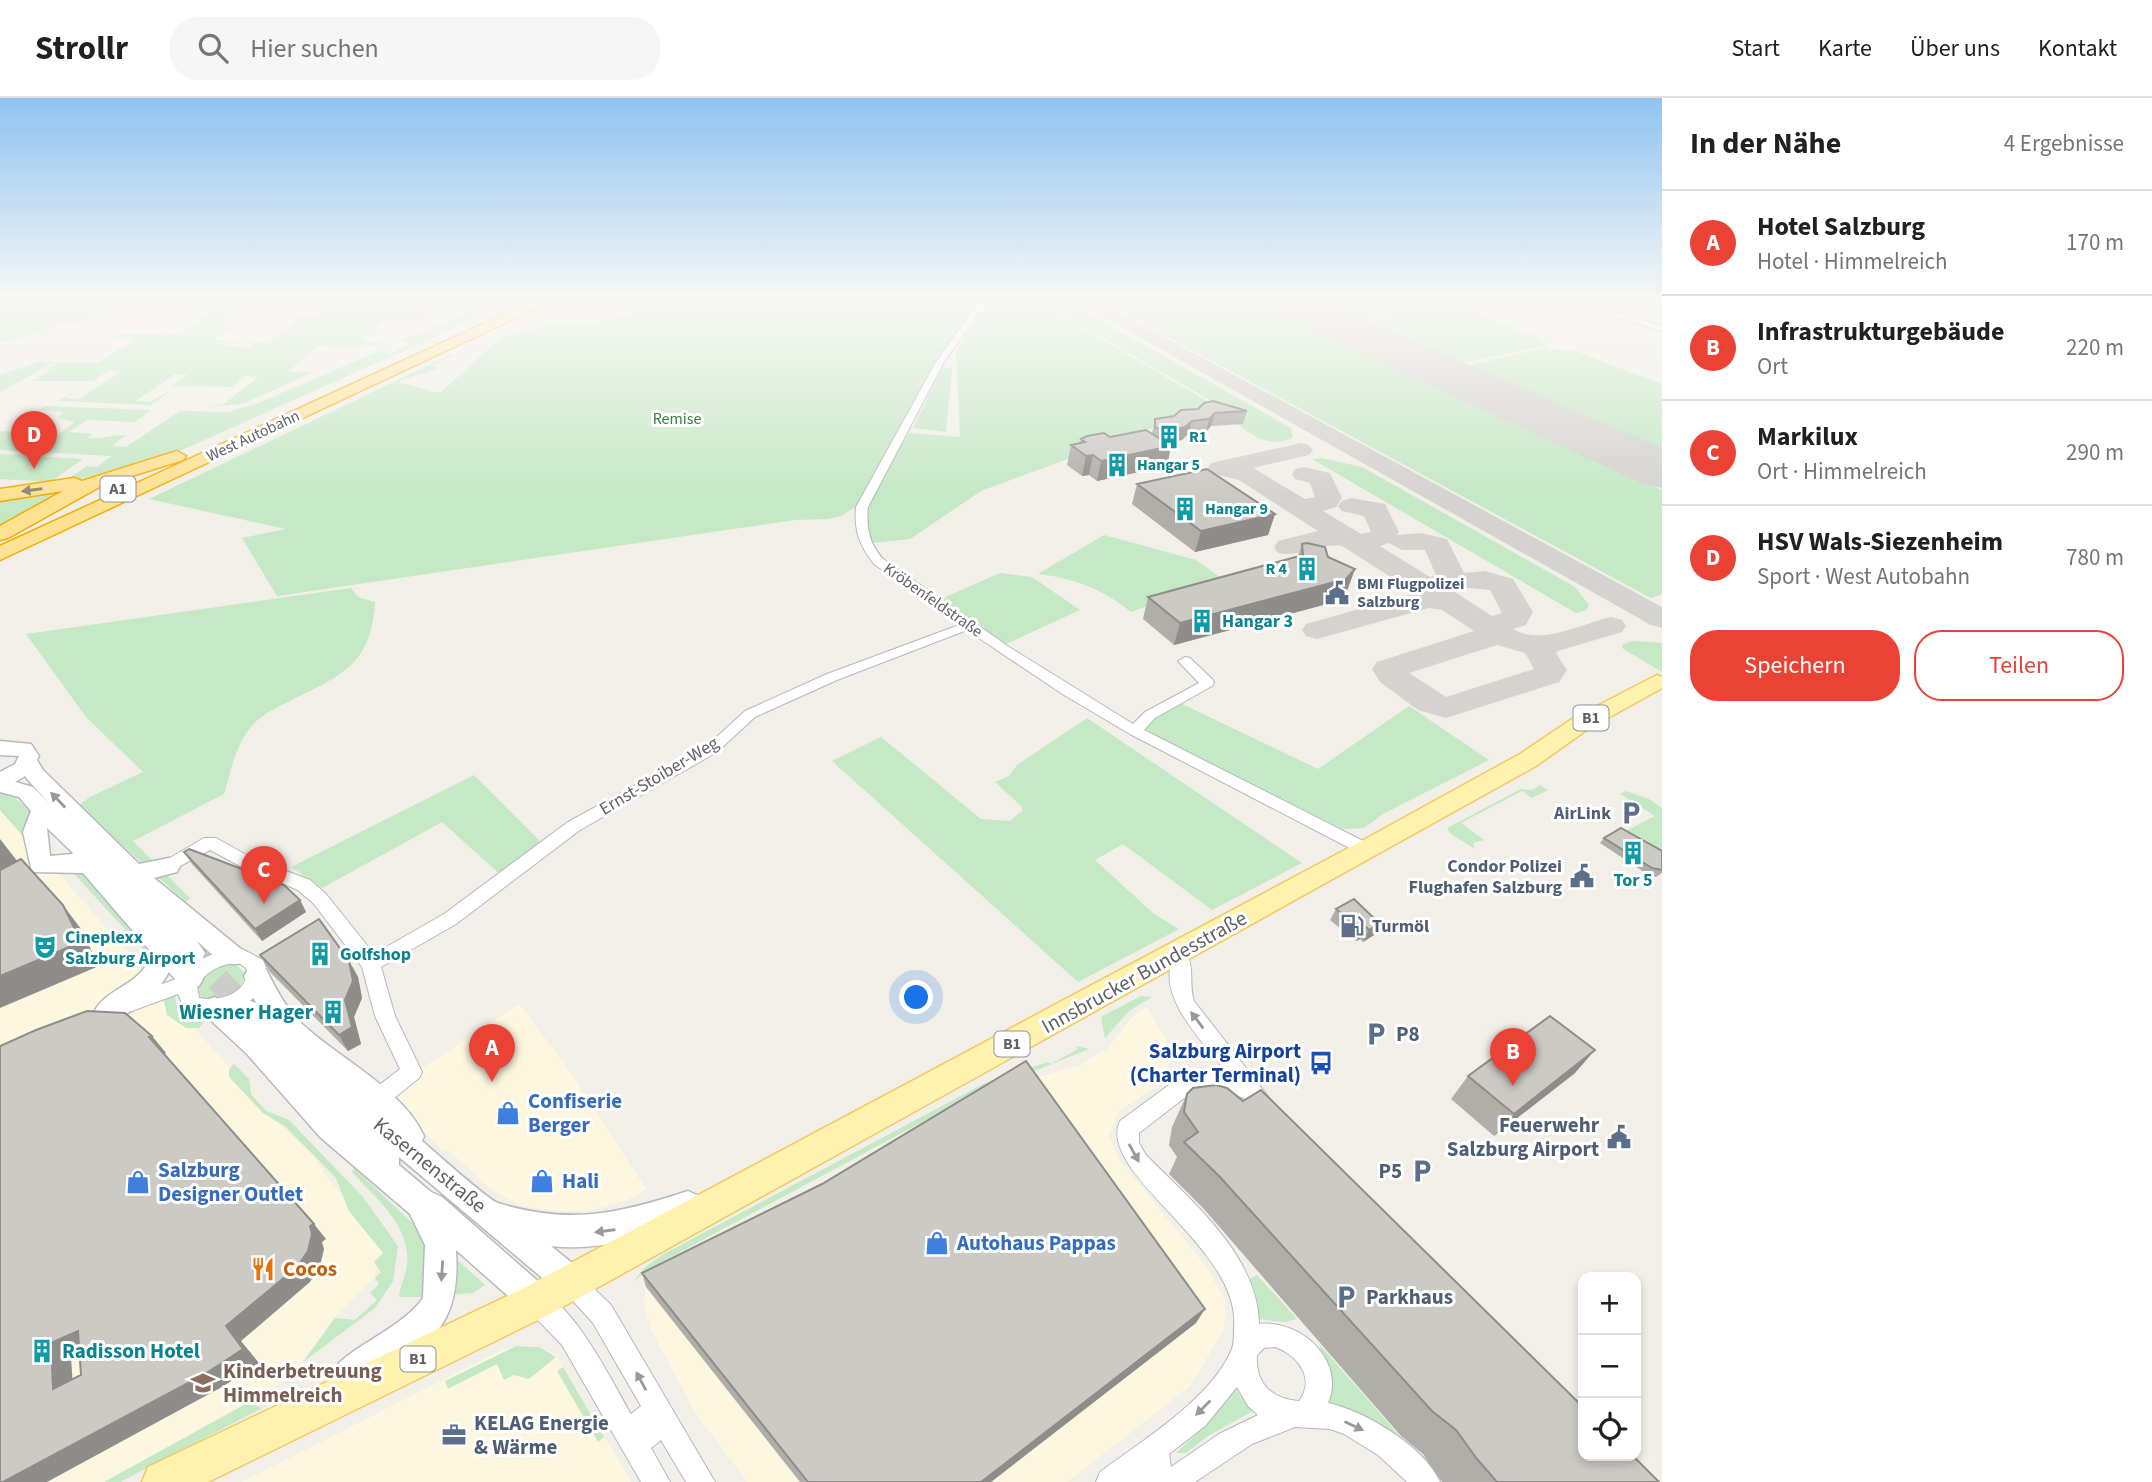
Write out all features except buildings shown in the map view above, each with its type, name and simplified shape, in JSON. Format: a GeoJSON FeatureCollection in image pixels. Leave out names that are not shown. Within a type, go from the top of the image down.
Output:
{"type":"FeatureCollection","features":[{"type":"Feature","properties":{"kind":"highway","name":"West Autobahn"},"geometry":{"type":"LineString","coordinates":[[0,542],[388,366]]}},
{"type":"Feature","properties":{"kind":"highway","name":"West Autobahn"},"geometry":{"type":"LineString","coordinates":[[0,554],[407,366]]}},
{"type":"Feature","properties":{"kind":"highway"},"geometry":{"type":"LineString","coordinates":[[0,534],[70,493],[111,476],[235,435]]}},
{"type":"Feature","properties":{"kind":"highway"},"geometry":{"type":"LineString","coordinates":[[0,564],[180,475],[185,468]]}},
{"type":"Feature","properties":{"kind":"highway"},"geometry":{"type":"LineString","coordinates":[[0,495],[111,476]]}},
{"type":"Feature","properties":{"kind":"main road","name":"Innsbrucker Bundesstraße"},"geometry":{"type":"LineString","coordinates":[[537,1301],[1182,955],[1528,760],[1595,732],[1660,689]]}},
{"type":"Feature","properties":{"kind":"main road"},"geometry":{"type":"LineString","coordinates":[[3,745],[24,749],[29,756],[28,761],[34,774],[84,839],[86,865]]}},
{"type":"Feature","properties":{"kind":"main road"},"geometry":{"type":"LineString","coordinates":[[0,783],[28,761]]}},
{"type":"Feature","properties":{"kind":"main road"},"geometry":{"type":"LineString","coordinates":[[0,783],[26,792],[43,809],[133,876],[232,956]]}},
{"type":"Feature","properties":{"kind":"main road"},"geometry":{"type":"LineString","coordinates":[[43,809],[34,832],[40,866],[69,862],[86,865],[190,980]]}},
{"type":"Feature","properties":{"kind":"main road"},"geometry":{"type":"LineString","coordinates":[[133,876],[169,866]]}},
{"type":"Feature","properties":{"kind":"main road"},"geometry":{"type":"LineString","coordinates":[[133,876],[193,953]]}},
{"type":"Feature","properties":{"kind":"main road"},"geometry":{"type":"LineString","coordinates":[[101,1015],[148,982],[160,966],[164,949]]}},
{"type":"Feature","properties":{"kind":"main road"},"geometry":{"type":"LineString","coordinates":[[260,966],[266,998],[291,1028],[376,1100],[446,1177]]}},
{"type":"Feature","properties":{"kind":"main road"},"geometry":{"type":"LineString","coordinates":[[215,1008],[263,1052],[330,1128],[371,1162],[409,1187],[438,1231],[441,1243],[440,1289],[435,1308],[410,1337],[356,1370],[298,1416]]}},
{"type":"Feature","properties":{"kind":"main road","name":"Kasernenstraße"},"geometry":{"type":"LineString","coordinates":[[248,1011],[288,1050],[409,1187],[537,1301]]}},
{"type":"Feature","properties":{"kind":"main road","name":"Kasernenstraße"},"geometry":{"type":"LineString","coordinates":[[288,1050],[572,1282]]}},
{"type":"Feature","properties":{"kind":"main road"},"geometry":{"type":"LineString","coordinates":[[487,1211],[538,1229],[593,1233],[625,1227],[741,1192]]}},
{"type":"Feature","properties":{"kind":"main road","name":"B1"},"geometry":{"type":"LineString","coordinates":[[163,1482],[537,1301]]}},
{"type":"Feature","properties":{"kind":"street","name":"Kröbenfeldstraße"},"geometry":{"type":"LineString","coordinates":[[938,366],[903,436],[866,498],[860,522],[862,537],[878,561],[967,626],[1135,731],[1367,850]]}},
{"type":"Feature","properties":{"kind":"street","name":"Ernst-Stoiber-Weg"},"geometry":{"type":"LineString","coordinates":[[371,964],[450,919],[574,826],[712,749],[760,708],[967,626]]}},
{"type":"Feature","properties":{"kind":"street"},"geometry":{"type":"LineString","coordinates":[[1135,731],[1150,715],[1208,682],[1185,661]]}},
{"type":"Feature","properties":{"kind":"street"},"geometry":{"type":"LineString","coordinates":[[169,866],[210,842],[246,862],[304,885],[328,919],[371,964],[385,1016],[412,1072],[376,1100]]}},
{"type":"Feature","properties":{"kind":"street"},"geometry":{"type":"LineString","coordinates":[[1182,955],[1180,986],[1186,1004],[1280,1123]]}},
{"type":"Feature","properties":{"kind":"street"},"geometry":{"type":"LineString","coordinates":[[101,1015],[190,980],[204,966],[232,956],[243,956],[260,966],[242,996],[215,1008],[192,1004],[187,993],[190,980]]}},
{"type":"Feature","properties":{"kind":"street"},"geometry":{"type":"LineString","coordinates":[[1254,1093],[1223,1081],[1188,1085],[1128,1128],[1128,1145],[1138,1162],[1219,1254],[1235,1278],[1248,1318],[1244,1375],[1251,1390],[1270,1408],[1343,1420],[1369,1432],[1397,1452],[1426,1482]]}},
{"type":"Feature","properties":{"kind":"street"},"geometry":{"type":"LineString","coordinates":[[572,1282],[602,1314],[701,1482]]}},
{"type":"Feature","properties":{"kind":"street"},"geometry":{"type":"LineString","coordinates":[[537,1301],[571,1336],[656,1482]]}},
{"type":"Feature","properties":{"kind":"street"},"geometry":{"type":"LineString","coordinates":[[1110,1482],[1143,1472],[1210,1402],[1244,1350],[1257,1336],[1274,1334],[1303,1348],[1316,1367],[1320,1389],[1314,1406],[1299,1414],[1247,1431],[1226,1442],[1173,1482]]}},
{"type":"Feature","properties":{"kind":"street"},"geometry":{"type":"LineString","coordinates":[[632,1438],[661,1415]]}},
{"type":"Feature","properties":{"kind":"shaded area"},"geometry":{"type":"Polygon","coordinates":[[[0,807],[278,1123],[312,1154],[328,1179],[371,1227],[382,1253],[374,1278],[334,1318],[289,1379],[104,1482],[0,1482],[0,807]]]}},
{"type":"Feature","properties":{"kind":"shaded area"},"geometry":{"type":"Polygon","coordinates":[[[519,1004],[565,1064],[646,1189],[629,1199],[587,1211],[553,1211],[521,1206],[491,1189],[448,1150],[442,1151],[391,1094],[421,1069],[519,1004]]]}},
{"type":"Feature","properties":{"kind":"shaded area","name":"Autohaus Pappas"},"geometry":{"type":"Polygon","coordinates":[[[1146,1007],[1172,1048],[1169,1065],[1163,1071],[1168,1079],[1118,1111],[1109,1135],[1117,1157],[1208,1269],[1225,1301],[1224,1330],[1189,1387],[1067,1482],[747,1482],[695,1412],[652,1332],[644,1303],[646,1288],[654,1276],[999,1089],[1080,1065],[1107,1049],[1131,1019],[1146,1007]]]}},
{"type":"Feature","properties":{"kind":"shaded area"},"geometry":{"type":"Polygon","coordinates":[[[532,1345],[555,1354],[631,1482],[242,1482],[498,1352],[511,1347],[532,1345]]]}},
{"type":"Feature","properties":{"kind":"green space"},"geometry":{"type":"Polygon","coordinates":[[[28,366],[48,366],[0,392],[0,375],[28,366]]]}},
{"type":"Feature","properties":{"kind":"green space"},"geometry":{"type":"Polygon","coordinates":[[[52,366],[295,366],[288,371],[314,372],[242,404],[204,407],[224,404],[258,377],[245,376],[232,387],[172,386],[188,375],[175,374],[136,401],[150,402],[171,390],[151,405],[58,401],[82,388],[66,398],[79,399],[121,371],[109,370],[93,381],[32,381],[51,370],[47,369],[52,366]]]}},
{"type":"Feature","properties":{"kind":"green space"},"geometry":{"type":"Polygon","coordinates":[[[345,366],[371,366],[145,464],[62,483],[87,466],[97,467],[112,456],[39,452],[39,448],[75,422],[58,418],[63,412],[40,410],[44,406],[151,410],[135,422],[87,420],[69,432],[93,434],[88,438],[126,435],[112,446],[126,447],[180,411],[227,412],[256,404],[345,366]]]}},
{"type":"Feature","properties":{"kind":"green space","name":"Remise"},"geometry":{"type":"Polygon","coordinates":[[[428,366],[438,368],[398,382],[440,393],[470,366],[933,366],[855,507],[841,516],[828,519],[795,520],[277,596],[242,538],[286,529],[149,499],[428,366]]]}},
{"type":"Feature","properties":{"kind":"green space"},"geometry":{"type":"Polygon","coordinates":[[[957,366],[1147,366],[1214,405],[981,491],[910,539],[871,543],[866,529],[869,500],[883,472],[909,433],[960,437],[957,366]]]}},
{"type":"Feature","properties":{"kind":"green space"},"geometry":{"type":"Polygon","coordinates":[[[1150,366],[1181,366],[1291,428],[1293,437],[1273,442],[1263,440],[1244,429],[1220,406],[1150,366]]]}},
{"type":"Feature","properties":{"kind":"green space"},"geometry":{"type":"Polygon","coordinates":[[[1221,366],[1391,366],[1662,490],[1662,594],[1651,598],[1221,366]]]}},
{"type":"Feature","properties":{"kind":"green space"},"geometry":{"type":"Polygon","coordinates":[[[1464,366],[1613,366],[1662,384],[1662,451],[1464,366]]]}},
{"type":"Feature","properties":{"kind":"green space"},"geometry":{"type":"Polygon","coordinates":[[[943,367],[952,368],[946,432],[913,428],[943,367]]]}},
{"type":"Feature","properties":{"kind":"green space"},"geometry":{"type":"Polygon","coordinates":[[[0,431],[49,433],[22,451],[0,450],[0,431]]]}},
{"type":"Feature","properties":{"kind":"green space"},"geometry":{"type":"Polygon","coordinates":[[[0,454],[83,459],[50,482],[0,479],[0,454]]]}},
{"type":"Feature","properties":{"kind":"green space"},"geometry":{"type":"Polygon","coordinates":[[[1322,458],[1362,467],[1575,587],[1589,605],[1586,610],[1576,613],[1312,459],[1322,458]]]}},
{"type":"Feature","properties":{"kind":"green space"},"geometry":{"type":"Polygon","coordinates":[[[88,483],[0,532],[0,497],[88,483]]]}},
{"type":"Feature","properties":{"kind":"green space"},"geometry":{"type":"Polygon","coordinates":[[[1104,535],[1196,560],[1221,578],[1131,612],[1110,597],[1087,586],[1064,578],[1038,574],[1104,535]]]}},
{"type":"Feature","properties":{"kind":"green space"},"geometry":{"type":"Polygon","coordinates":[[[1000,573],[1032,577],[1080,610],[1006,644],[941,599],[1000,573]]]}},
{"type":"Feature","properties":{"kind":"green space"},"geometry":{"type":"Polygon","coordinates":[[[351,588],[358,597],[375,602],[372,623],[360,654],[339,675],[274,709],[254,723],[237,751],[224,794],[133,841],[190,898],[186,902],[78,806],[90,797],[143,772],[86,717],[26,634],[351,588]]]}},
{"type":"Feature","properties":{"kind":"green space"},"geometry":{"type":"Polygon","coordinates":[[[1632,641],[1662,643],[1662,672],[1622,648],[1622,645],[1632,641]]]}},
{"type":"Feature","properties":{"kind":"green space"},"geometry":{"type":"Polygon","coordinates":[[[1180,703],[1318,769],[1409,706],[1489,760],[1383,814],[1364,828],[1343,829],[1167,743],[1146,729],[1148,723],[1180,703]]]}},
{"type":"Feature","properties":{"kind":"green space"},"geometry":{"type":"Polygon","coordinates":[[[1087,718],[1302,863],[1212,910],[1123,844],[1095,860],[1154,914],[1179,929],[1078,982],[832,761],[881,737],[981,819],[1010,821],[1022,811],[1022,807],[995,782],[1009,776],[1017,765],[1087,718]]]}},
{"type":"Feature","properties":{"kind":"green space"},"geometry":{"type":"Polygon","coordinates":[[[474,775],[543,844],[502,876],[442,822],[322,888],[291,867],[474,775]]]}},
{"type":"Feature","properties":{"kind":"green space"},"geometry":{"type":"Polygon","coordinates":[[[1540,785],[1548,790],[1532,798],[1522,791],[1461,823],[1484,840],[1473,843],[1475,849],[1451,834],[1447,828],[1521,789],[1533,790],[1540,785]]]}},
{"type":"Feature","properties":{"kind":"green space"},"geometry":{"type":"Polygon","coordinates":[[[1626,791],[1649,799],[1662,808],[1662,855],[1624,832],[1655,816],[1620,794],[1626,791]]]}},
{"type":"Feature","properties":{"kind":"green space"},"geometry":{"type":"Polygon","coordinates":[[[0,793],[15,798],[30,811],[29,843],[0,810],[0,793]]]}},
{"type":"Feature","properties":{"kind":"green space"},"geometry":{"type":"Polygon","coordinates":[[[67,866],[77,869],[150,945],[153,957],[147,964],[142,948],[67,866]]]}},
{"type":"Feature","properties":{"kind":"green space"},"geometry":{"type":"Polygon","coordinates":[[[221,966],[239,967],[245,975],[238,988],[221,999],[201,997],[197,988],[207,974],[221,966]]]}},
{"type":"Feature","properties":{"kind":"green space"},"geometry":{"type":"Polygon","coordinates":[[[176,989],[175,1000],[181,1013],[206,1019],[199,1028],[186,1028],[167,1015],[163,996],[176,989]]]}},
{"type":"Feature","properties":{"kind":"green space"},"geometry":{"type":"Polygon","coordinates":[[[1141,996],[1152,997],[1129,1011],[1105,1038],[1101,1017],[1141,996]]]}},
{"type":"Feature","properties":{"kind":"green space"},"geometry":{"type":"Polygon","coordinates":[[[1076,1046],[1089,1049],[969,1097],[654,1266],[634,1281],[644,1268],[662,1255],[983,1084],[1048,1062],[1051,1064],[1078,1049],[1076,1046]]]}},
{"type":"Feature","properties":{"kind":"green space"},"geometry":{"type":"Polygon","coordinates":[[[234,1064],[249,1079],[251,1094],[267,1111],[289,1120],[363,1197],[398,1246],[393,1281],[375,1308],[303,1362],[335,1318],[355,1320],[377,1300],[370,1293],[379,1284],[375,1278],[381,1272],[374,1262],[383,1253],[349,1211],[336,1178],[286,1127],[263,1113],[229,1077],[229,1070],[234,1064]]]}},
{"type":"Feature","properties":{"kind":"green space"},"geometry":{"type":"Polygon","coordinates":[[[354,1168],[425,1235],[429,1297],[399,1297],[407,1265],[403,1237],[390,1214],[352,1172],[354,1168]]]}},
{"type":"Feature","properties":{"kind":"green space"},"geometry":{"type":"Polygon","coordinates":[[[454,1257],[485,1285],[473,1293],[448,1295],[454,1257]]]}},
{"type":"Feature","properties":{"kind":"green space"},"geometry":{"type":"Polygon","coordinates":[[[1257,1275],[1297,1319],[1285,1322],[1257,1319],[1248,1280],[1257,1275]]]}},
{"type":"Feature","properties":{"kind":"green space"},"geometry":{"type":"Polygon","coordinates":[[[1319,1344],[1440,1482],[1330,1404],[1331,1382],[1319,1344]]]}},
{"type":"Feature","properties":{"kind":"green space"},"geometry":{"type":"Polygon","coordinates":[[[516,1346],[539,1347],[556,1357],[529,1379],[514,1375],[504,1380],[497,1364],[448,1389],[445,1381],[516,1346]]]}},
{"type":"Feature","properties":{"kind":"green space"},"geometry":{"type":"Polygon","coordinates":[[[563,1367],[604,1437],[598,1442],[557,1371],[563,1367]]]}},
{"type":"Feature","properties":{"kind":"green space"},"geometry":{"type":"Polygon","coordinates":[[[1235,1389],[1253,1411],[1208,1436],[1186,1453],[1176,1453],[1212,1419],[1235,1389]]]}},
{"type":"Feature","properties":{"kind":"green space"},"geometry":{"type":"Polygon","coordinates":[[[248,1403],[262,1408],[120,1482],[104,1482],[248,1403]]]}},
{"type":"Feature","properties":{"kind":"taxiway"},"geometry":{"type":"LineString","coordinates":[[1201,366],[1662,619]]}},
{"type":"Feature","properties":{"kind":"taxiway"},"geometry":{"type":"LineString","coordinates":[[1301,450],[1220,468],[1247,474],[1349,539]]}},
{"type":"Feature","properties":{"kind":"taxiway"},"geometry":{"type":"LineString","coordinates":[[1301,508],[1327,502],[1329,498],[1321,478],[1304,474]]}},
{"type":"Feature","properties":{"kind":"taxiway"},"geometry":{"type":"LineString","coordinates":[[1351,506],[1376,510],[1380,525],[1386,532],[1382,537],[1357,544]]}},
{"type":"Feature","properties":{"kind":"taxiway"},"geometry":{"type":"LineString","coordinates":[[1288,547],[1330,536],[1349,539]]}},
{"type":"Feature","properties":{"kind":"taxiway"},"geometry":{"type":"LineString","coordinates":[[1349,539],[1357,544]]}},
{"type":"Feature","properties":{"kind":"taxiway"},"geometry":{"type":"LineString","coordinates":[[1402,542],[1421,541],[1437,545],[1444,567],[1451,576],[1448,581],[1426,587]]}},
{"type":"Feature","properties":{"kind":"taxiway"},"geometry":{"type":"LineString","coordinates":[[1357,544],[1451,603]]}},
{"type":"Feature","properties":{"kind":"taxiway"},"geometry":{"type":"LineString","coordinates":[[1468,581],[1485,580],[1503,585],[1510,604],[1518,612],[1515,619],[1488,626]]}},
{"type":"Feature","properties":{"kind":"taxiway"},"geometry":{"type":"LineString","coordinates":[[1317,630],[1428,599],[1451,603]]}},
{"type":"Feature","properties":{"kind":"taxiway"},"geometry":{"type":"LineString","coordinates":[[1451,603],[1507,638]]}},
{"type":"Feature","properties":{"kind":"taxiway"},"geometry":{"type":"LineString","coordinates":[[1507,638],[1538,647],[1611,626]]}},
{"type":"Feature","properties":{"kind":"taxiway"},"geometry":{"type":"LineString","coordinates":[[1507,638],[1486,637],[1388,669],[1391,675],[1430,703],[1446,708],[1548,675],[1551,670],[1540,652],[1546,646]]}},
{"type":"Feature","properties":{"kind":"taxiway"},"geometry":{"type":"LineString","coordinates":[[1507,638],[1511,641]]}},
{"type":"Feature","properties":{"kind":"runway"},"geometry":{"type":"LineString","coordinates":[[1428,366],[1662,470]]}},
{"type":"Feature","properties":{"kind":"tunnel"},"geometry":{"type":"LineString","coordinates":[[193,953],[248,1011]]}},
{"type":"Feature","properties":{"kind":"place","name":"R1"},"geometry":{"type":"Point","coordinates":[1169,437]}},
{"type":"Feature","properties":{"kind":"place","name":"Hangar 5"},"geometry":{"type":"Point","coordinates":[1117,465]}},
{"type":"Feature","properties":{"kind":"place","name":"HSV Wals-Siezenheim"},"geometry":{"type":"Point","coordinates":[34,469]}},
{"type":"Feature","properties":{"kind":"place","name":"Hangar 9"},"geometry":{"type":"Point","coordinates":[1185,509]}},
{"type":"Feature","properties":{"kind":"place","name":"R 4"},"geometry":{"type":"Point","coordinates":[1307,569]}},
{"type":"Feature","properties":{"kind":"place","name":"BMI Flugpolizei Salzburg"},"geometry":{"type":"Point","coordinates":[1337,593]}},
{"type":"Feature","properties":{"kind":"place","name":"Hangar 3"},"geometry":{"type":"Point","coordinates":[1202,621]}},
{"type":"Feature","properties":{"kind":"place","name":"AirLink"},"geometry":{"type":"Point","coordinates":[1631,813]}},
{"type":"Feature","properties":{"kind":"place","name":"Tor 5"},"geometry":{"type":"Point","coordinates":[1633,853]}},
{"type":"Feature","properties":{"kind":"place","name":"Condor Polizei Flughafen Salzburg"},"geometry":{"type":"Point","coordinates":[1582,876]}},
{"type":"Feature","properties":{"kind":"place","name":"Markilux"},"geometry":{"type":"Point","coordinates":[264,904]}},
{"type":"Feature","properties":{"kind":"place","name":"Turmöl"},"geometry":{"type":"Point","coordinates":[1352,926]}},
{"type":"Feature","properties":{"kind":"place","name":"Cineplexx Salzburg Airport"},"geometry":{"type":"Point","coordinates":[45,947]}},
{"type":"Feature","properties":{"kind":"place","name":"Golfshop"},"geometry":{"type":"Point","coordinates":[320,954]}},
{"type":"Feature","properties":{"kind":"place","name":"Wiesner Hager"},"geometry":{"type":"Point","coordinates":[333,1012]}},
{"type":"Feature","properties":{"kind":"place","name":"P8"},"geometry":{"type":"Point","coordinates":[1376,1034]}},
{"type":"Feature","properties":{"kind":"place","name":"Salzburg Airport (Charter Terminal)"},"geometry":{"type":"Point","coordinates":[1321,1063]}},
{"type":"Feature","properties":{"kind":"place","name":"Hotel Salzburg"},"geometry":{"type":"Point","coordinates":[492,1082]}},
{"type":"Feature","properties":{"kind":"place","name":"Infrastrukturgebäude"},"geometry":{"type":"Point","coordinates":[1513,1086]}},
{"type":"Feature","properties":{"kind":"place","name":"Confiserie Berger"},"geometry":{"type":"Point","coordinates":[508,1113]}},
{"type":"Feature","properties":{"kind":"place","name":"Feuerwehr Salzburg Airport"},"geometry":{"type":"Point","coordinates":[1619,1137]}},
{"type":"Feature","properties":{"kind":"place","name":"P5"},"geometry":{"type":"Point","coordinates":[1422,1171]}},
{"type":"Feature","properties":{"kind":"place","name":"Hali"},"geometry":{"type":"Point","coordinates":[542,1181]}},
{"type":"Feature","properties":{"kind":"place","name":"Salzburg Designer Outlet"},"geometry":{"type":"Point","coordinates":[138,1182]}},
{"type":"Feature","properties":{"kind":"place","name":"Autohaus Pappas"},"geometry":{"type":"Point","coordinates":[937,1243]}},
{"type":"Feature","properties":{"kind":"place","name":"Cocos"},"geometry":{"type":"Point","coordinates":[263,1269]}},
{"type":"Feature","properties":{"kind":"place","name":"Parkhaus"},"geometry":{"type":"Point","coordinates":[1346,1297]}},
{"type":"Feature","properties":{"kind":"place","name":"Radisson Hotel"},"geometry":{"type":"Point","coordinates":[42,1351]}},
{"type":"Feature","properties":{"kind":"place","name":"Kinderbetreuung Himmelreich"},"geometry":{"type":"Point","coordinates":[203,1383]}},
{"type":"Feature","properties":{"kind":"place","name":"KELAG Energie & Wärme"},"geometry":{"type":"Point","coordinates":[454,1435]}}]}
